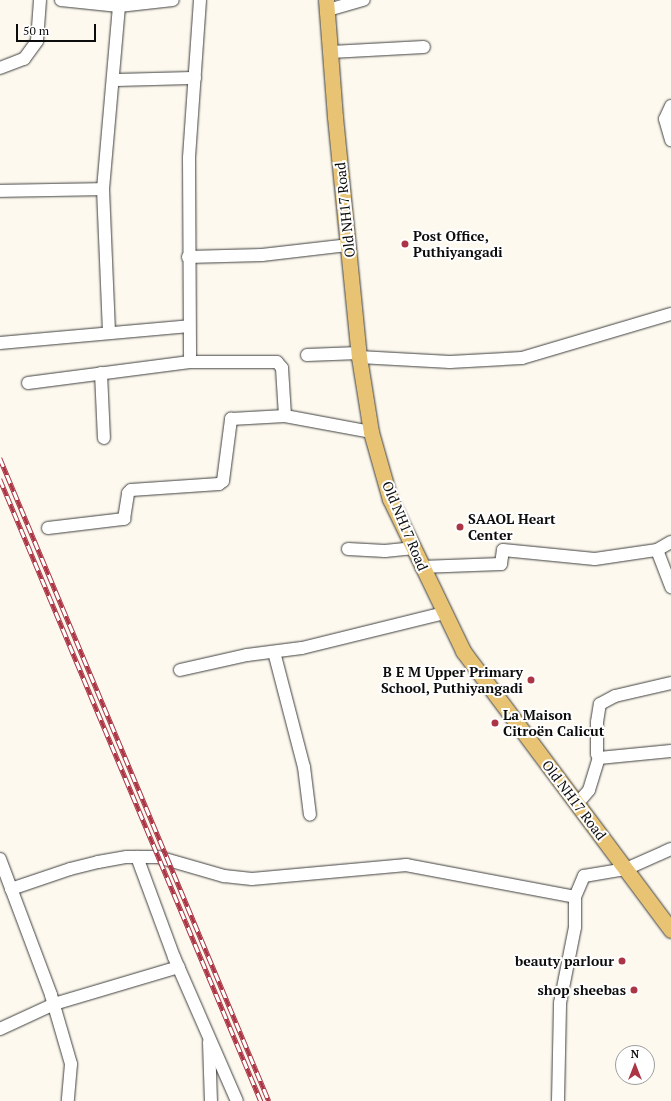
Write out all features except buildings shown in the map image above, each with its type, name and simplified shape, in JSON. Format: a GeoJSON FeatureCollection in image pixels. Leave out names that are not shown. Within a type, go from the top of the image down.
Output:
{"type":"FeatureCollection","features":[{"type":"Feature","properties":{"kind":"main road","name":"Old NH17 Road"},"geometry":{"type":"LineString","coordinates":[[327,5],[359,355],[371,432],[390,499],[421,567],[463,651],[671,930]]}},
{"type":"Feature","properties":{"kind":"street"},"geometry":{"type":"LineString","coordinates":[[0,68],[24,59],[37,41],[40,0]]}},
{"type":"Feature","properties":{"kind":"street"},"geometry":{"type":"LineString","coordinates":[[61,0],[116,4],[173,0]]}},
{"type":"Feature","properties":{"kind":"street"},"geometry":{"type":"LineString","coordinates":[[190,362],[188,257],[189,158],[200,0]]}},
{"type":"Feature","properties":{"kind":"street"},"geometry":{"type":"LineString","coordinates":[[327,5],[364,0]]}},
{"type":"Feature","properties":{"kind":"street"},"geometry":{"type":"LineString","coordinates":[[109,333],[104,189],[113,80],[116,4]]}},
{"type":"Feature","properties":{"kind":"street"},"geometry":{"type":"LineString","coordinates":[[331,52],[424,47]]}},
{"type":"Feature","properties":{"kind":"street"},"geometry":{"type":"LineString","coordinates":[[113,80],[195,78]]}},
{"type":"Feature","properties":{"kind":"street"},"geometry":{"type":"LineString","coordinates":[[671,106],[668,107],[665,119],[671,140]]}},
{"type":"Feature","properties":{"kind":"street"},"geometry":{"type":"LineString","coordinates":[[0,191],[104,189]]}},
{"type":"Feature","properties":{"kind":"street"},"geometry":{"type":"LineString","coordinates":[[188,257],[262,254],[349,245]]}},
{"type":"Feature","properties":{"kind":"street"},"geometry":{"type":"LineString","coordinates":[[307,355],[359,355],[450,362],[522,358],[671,314]]}},
{"type":"Feature","properties":{"kind":"street"},"geometry":{"type":"LineString","coordinates":[[0,343],[189,326]]}},
{"type":"Feature","properties":{"kind":"street"},"geometry":{"type":"LineString","coordinates":[[28,383],[190,362],[277,362],[282,368],[285,416]]}},
{"type":"Feature","properties":{"kind":"street"},"geometry":{"type":"LineString","coordinates":[[101,373],[104,438]]}},
{"type":"Feature","properties":{"kind":"street"},"geometry":{"type":"LineString","coordinates":[[48,528],[124,519],[128,493],[131,490],[219,484],[226,474],[231,419],[285,416],[371,432]]}},
{"type":"Feature","properties":{"kind":"street"},"geometry":{"type":"LineString","coordinates":[[421,567],[501,564],[503,550],[596,559],[657,550],[671,542]]}},
{"type":"Feature","properties":{"kind":"street"},"geometry":{"type":"LineString","coordinates":[[348,549],[385,551],[412,548]]}},
{"type":"Feature","properties":{"kind":"street"},"geometry":{"type":"LineString","coordinates":[[657,550],[671,586]]}},
{"type":"Feature","properties":{"kind":"street"},"geometry":{"type":"LineString","coordinates":[[180,670],[302,648],[445,613]]}},
{"type":"Feature","properties":{"kind":"street"},"geometry":{"type":"LineString","coordinates":[[274,652],[304,767],[310,815]]}},
{"type":"Feature","properties":{"kind":"street"},"geometry":{"type":"LineString","coordinates":[[577,804],[589,790],[599,758],[596,754],[596,722],[600,704],[615,696],[671,683]]}},
{"type":"Feature","properties":{"kind":"street"},"geometry":{"type":"LineString","coordinates":[[599,758],[671,751]]}},
{"type":"Feature","properties":{"kind":"street"},"geometry":{"type":"LineString","coordinates":[[558,1101],[560,1003],[575,927],[575,897],[584,876],[626,869],[671,849]]}},
{"type":"Feature","properties":{"kind":"street"},"geometry":{"type":"LineString","coordinates":[[11,890],[70,869],[137,857],[166,858],[224,876],[252,879],[406,865],[575,897]]}},
{"type":"Feature","properties":{"kind":"street"},"geometry":{"type":"LineString","coordinates":[[137,857],[179,967],[237,1101]]}},
{"type":"Feature","properties":{"kind":"street"},"geometry":{"type":"LineString","coordinates":[[0,859],[54,1004],[71,1064],[68,1101]]}},
{"type":"Feature","properties":{"kind":"street"},"geometry":{"type":"LineString","coordinates":[[0,1029],[54,1004],[179,967]]}},
{"type":"Feature","properties":{"kind":"street"},"geometry":{"type":"LineString","coordinates":[[208,1035],[211,1101]]}},
{"type":"Feature","properties":{"kind":"railway"},"geometry":{"type":"LineString","coordinates":[[0,458],[269,1101]]}},
{"type":"Feature","properties":{"kind":"railway"},"geometry":{"type":"LineString","coordinates":[[0,479],[261,1101]]}},
{"type":"Feature","properties":{"kind":"place","name":"Post Office, Puthiyangadi"},"geometry":{"type":"Point","coordinates":[405,244]}},
{"type":"Feature","properties":{"kind":"place","name":"SAAOL Heart Center"},"geometry":{"type":"Point","coordinates":[460,527]}},
{"type":"Feature","properties":{"kind":"place","name":"B E M Upper Primary School, Puthiyangadi"},"geometry":{"type":"Point","coordinates":[531,680]}},
{"type":"Feature","properties":{"kind":"place","name":"La Maison Citroën Calicut"},"geometry":{"type":"Point","coordinates":[495,723]}},
{"type":"Feature","properties":{"kind":"place","name":"beauty parlour"},"geometry":{"type":"Point","coordinates":[622,961]}},
{"type":"Feature","properties":{"kind":"place","name":"shop sheebas"},"geometry":{"type":"Point","coordinates":[634,990]}}]}
